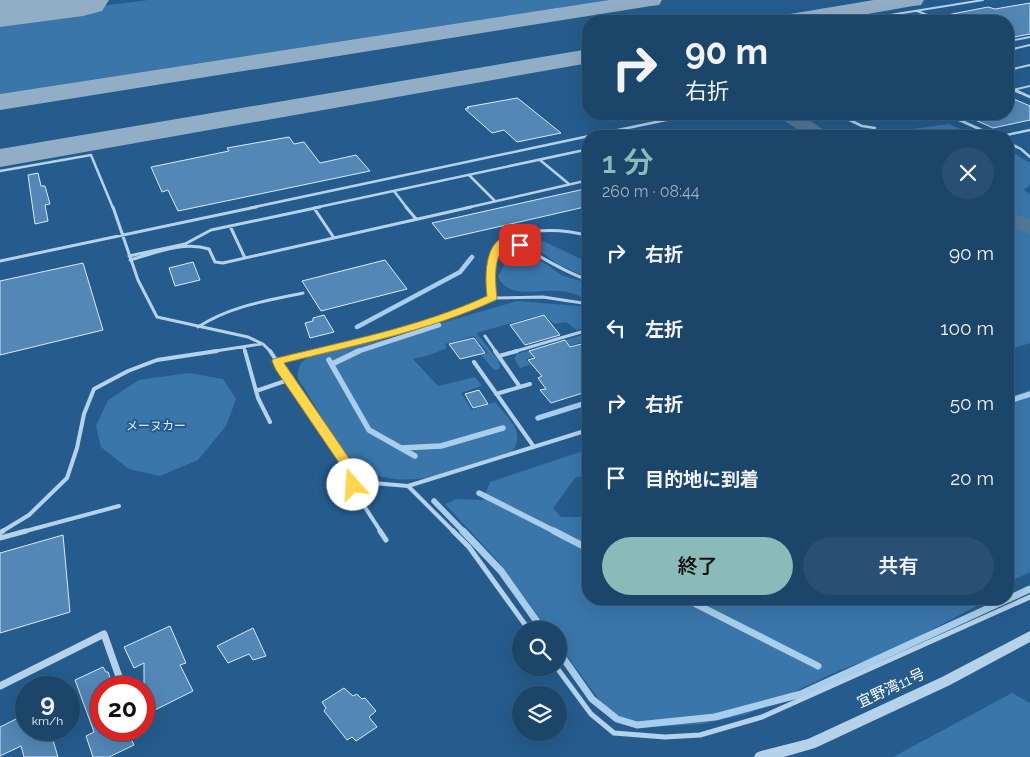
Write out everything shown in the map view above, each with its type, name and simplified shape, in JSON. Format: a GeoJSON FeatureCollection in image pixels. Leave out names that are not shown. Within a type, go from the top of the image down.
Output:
{"type":"FeatureCollection","features":[{"type":"Feature","properties":{"kind":"street"},"geometry":{"type":"LineString","coordinates":[[0,686],[104,634],[119,676]]}},
{"type":"Feature","properties":{"kind":"street","name":"宜野湾11号"},"geometry":{"type":"LineString","coordinates":[[761,757],[810,744],[946,681],[1030,636]]}},
{"type":"Feature","properties":{"kind":"lane"},"geometry":{"type":"LineString","coordinates":[[889,15],[983,0]]}},
{"type":"Feature","properties":{"kind":"lane"},"geometry":{"type":"LineString","coordinates":[[913,11],[925,15]]}},
{"type":"Feature","properties":{"kind":"lane"},"geometry":{"type":"LineString","coordinates":[[1014,40],[1030,37]]}},
{"type":"Feature","properties":{"kind":"lane"},"geometry":{"type":"LineString","coordinates":[[1014,49],[1030,45]]}},
{"type":"Feature","properties":{"kind":"lane"},"geometry":{"type":"LineString","coordinates":[[1014,69],[1030,65]]}},
{"type":"Feature","properties":{"kind":"lane"},"geometry":{"type":"LineString","coordinates":[[1014,90],[1030,86]]}},
{"type":"Feature","properties":{"kind":"lane"},"geometry":{"type":"LineString","coordinates":[[1014,90],[1030,97]]}},
{"type":"Feature","properties":{"kind":"lane"},"geometry":{"type":"LineString","coordinates":[[618,130],[666,120]]}},
{"type":"Feature","properties":{"kind":"lane"},"geometry":{"type":"LineString","coordinates":[[850,120],[862,126],[875,128]]}},
{"type":"Feature","properties":{"kind":"lane"},"geometry":{"type":"LineString","coordinates":[[959,120],[982,130]]}},
{"type":"Feature","properties":{"kind":"lane"},"geometry":{"type":"LineString","coordinates":[[1014,133],[1030,130]]}},
{"type":"Feature","properties":{"kind":"lane"},"geometry":{"type":"LineString","coordinates":[[0,261],[582,137]]}},
{"type":"Feature","properties":{"kind":"lane"},"geometry":{"type":"LineString","coordinates":[[1014,146],[1030,157]]}},
{"type":"Feature","properties":{"kind":"lane"},"geometry":{"type":"LineString","coordinates":[[130,258],[185,244],[193,241],[200,234],[230,226],[582,151]]}},
{"type":"Feature","properties":{"kind":"lane"},"geometry":{"type":"LineString","coordinates":[[0,171],[91,155],[122,235],[137,282],[146,293],[148,303],[157,316],[248,337],[263,344],[277,361],[350,470],[353,485],[360,502],[386,540]]}},
{"type":"Feature","properties":{"kind":"lane"},"geometry":{"type":"LineString","coordinates":[[540,160],[569,185]]}},
{"type":"Feature","properties":{"kind":"lane"},"geometry":{"type":"LineString","coordinates":[[469,175],[495,201]]}},
{"type":"Feature","properties":{"kind":"lane"},"geometry":{"type":"LineString","coordinates":[[130,258],[192,246],[209,249],[215,262],[218,263],[582,182]]}},
{"type":"Feature","properties":{"kind":"lane"},"geometry":{"type":"LineString","coordinates":[[394,191],[416,219]]}},
{"type":"Feature","properties":{"kind":"lane"},"geometry":{"type":"LineString","coordinates":[[314,208],[334,238]]}},
{"type":"Feature","properties":{"kind":"lane"},"geometry":{"type":"LineString","coordinates":[[230,226],[245,258]]}},
{"type":"Feature","properties":{"kind":"lane"},"geometry":{"type":"LineString","coordinates":[[492,298],[489,273],[497,248],[508,236],[533,231],[556,230],[582,235]]}},
{"type":"Feature","properties":{"kind":"lane"},"geometry":{"type":"LineString","coordinates":[[504,240],[520,245],[571,275],[582,278]]}},
{"type":"Feature","properties":{"kind":"lane"},"geometry":{"type":"LineString","coordinates":[[198,327],[224,312],[303,293]]}},
{"type":"Feature","properties":{"kind":"lane"},"geometry":{"type":"LineString","coordinates":[[277,361],[405,329],[470,308],[492,298],[543,296],[582,303]]}},
{"type":"Feature","properties":{"kind":"lane"},"geometry":{"type":"LineString","coordinates":[[499,356],[582,332]]}},
{"type":"Feature","properties":{"kind":"lane"},"geometry":{"type":"LineString","coordinates":[[485,336],[520,387]]}},
{"type":"Feature","properties":{"kind":"lane"},"geometry":{"type":"LineString","coordinates":[[0,533],[29,516],[67,478],[77,448],[84,414],[94,389],[128,371],[157,360],[263,344]]}},
{"type":"Feature","properties":{"kind":"lane"},"geometry":{"type":"LineString","coordinates":[[244,347],[256,391],[270,422]]}},
{"type":"Feature","properties":{"kind":"lane"},"geometry":{"type":"LineString","coordinates":[[474,362],[534,447]]}},
{"type":"Feature","properties":{"kind":"lane"},"geometry":{"type":"LineString","coordinates":[[256,391],[288,380]]}},
{"type":"Feature","properties":{"kind":"lane"},"geometry":{"type":"LineString","coordinates":[[496,394],[530,384]]}},
{"type":"Feature","properties":{"kind":"lane"},"geometry":{"type":"LineString","coordinates":[[350,470],[373,484],[408,486],[582,432]]}},
{"type":"Feature","properties":{"kind":"lane"},"geometry":{"type":"LineString","coordinates":[[408,486],[468,547],[522,621]]}},
{"type":"Feature","properties":{"kind":"lane"},"geometry":{"type":"LineString","coordinates":[[0,538],[119,506]]}},
{"type":"Feature","properties":{"kind":"lane"},"geometry":{"type":"LineString","coordinates":[[1014,604],[1030,597]]}},
{"type":"Feature","properties":{"kind":"lane"},"geometry":{"type":"LineString","coordinates":[[563,676],[591,714],[614,733],[665,737],[700,735],[762,717],[1012,605]]}},
{"type":"Feature","properties":{"kind":"green space"},"geometry":{"type":"Polygon","coordinates":[[[148,0],[609,0],[0,94],[0,19],[148,0]]]}},
{"type":"Feature","properties":{"kind":"green space"},"geometry":{"type":"Polygon","coordinates":[[[949,124],[962,130],[905,130],[949,124]]]}},
{"type":"Feature","properties":{"kind":"green space"},"geometry":{"type":"Polygon","coordinates":[[[1014,153],[1030,163],[1030,185],[1024,190],[1030,194],[1030,343],[1014,348],[1014,153]]]}},
{"type":"Feature","properties":{"kind":"green space"},"geometry":{"type":"Polygon","coordinates":[[[535,237],[582,260],[582,275],[559,265],[533,246],[514,239],[535,237]]]}},
{"type":"Feature","properties":{"kind":"green space"},"geometry":{"type":"Polygon","coordinates":[[[506,244],[543,262],[563,276],[582,281],[582,297],[562,291],[524,292],[509,288],[498,276],[504,263],[504,256],[500,249],[506,244]]]}},
{"type":"Feature","properties":{"kind":"green space"},"geometry":{"type":"Polygon","coordinates":[[[517,301],[582,306],[582,329],[577,330],[566,322],[554,324],[544,314],[476,333],[498,360],[499,369],[494,370],[481,355],[488,353],[474,336],[445,344],[447,348],[413,359],[438,386],[475,377],[482,386],[461,393],[472,410],[495,402],[510,420],[517,433],[515,446],[510,453],[470,467],[427,478],[405,479],[385,477],[365,470],[348,456],[298,379],[298,370],[301,364],[305,359],[313,355],[387,339],[517,301]]]}},
{"type":"Feature","properties":{"kind":"green space"},"geometry":{"type":"Polygon","coordinates":[[[582,335],[582,342],[526,359],[530,365],[520,368],[514,358],[517,354],[582,335]]]}},
{"type":"Feature","properties":{"kind":"green space","name":"メーヌカー"},"geometry":{"type":"Polygon","coordinates":[[[189,373],[223,379],[236,399],[226,426],[198,460],[160,476],[129,469],[101,447],[96,426],[108,400],[139,380],[189,373]]]}},
{"type":"Feature","properties":{"kind":"green space"},"geometry":{"type":"Polygon","coordinates":[[[1030,390],[1030,572],[1014,580],[1014,396],[1030,390]]]}},
{"type":"Feature","properties":{"kind":"green space"},"geometry":{"type":"Polygon","coordinates":[[[582,451],[582,476],[575,478],[553,508],[561,517],[582,517],[582,605],[979,605],[895,649],[838,671],[747,714],[702,724],[647,727],[608,712],[567,656],[567,621],[541,621],[498,561],[445,504],[457,499],[483,500],[490,482],[582,451]]]}},
{"type":"Feature","properties":{"kind":"green space"},"geometry":{"type":"Polygon","coordinates":[[[1012,693],[1030,703],[1030,757],[893,757],[1012,693]]]}},
{"type":"Feature","properties":{"kind":"building"},"geometry":{"type":"Polygon","coordinates":[[[1030,3],[1030,34],[1014,37],[1014,15],[947,15],[988,7],[995,9],[1030,3]]]}},
{"type":"Feature","properties":{"kind":"building"},"geometry":{"type":"Polygon","coordinates":[[[517,98],[561,133],[517,142],[504,130],[492,133],[465,109],[469,108],[467,107],[517,98]]]}},
{"type":"Feature","properties":{"kind":"building"},"geometry":{"type":"Polygon","coordinates":[[[1014,99],[1030,106],[1030,120],[993,128],[975,120],[1014,120],[1014,99]]]}},
{"type":"Feature","properties":{"kind":"building"},"geometry":{"type":"Polygon","coordinates":[[[289,137],[294,144],[304,142],[320,163],[356,155],[370,171],[178,211],[168,190],[162,192],[151,167],[229,151],[227,148],[289,137]]]}},
{"type":"Feature","properties":{"kind":"building"},"geometry":{"type":"Polygon","coordinates":[[[38,173],[41,186],[45,186],[50,204],[45,205],[48,221],[35,224],[28,175],[38,173]]]}},
{"type":"Feature","properties":{"kind":"building"},"geometry":{"type":"Polygon","coordinates":[[[582,190],[582,208],[445,239],[432,223],[582,190]]]}},
{"type":"Feature","properties":{"kind":"building"},"geometry":{"type":"Polygon","coordinates":[[[385,260],[407,289],[321,311],[302,281],[385,260]]]}},
{"type":"Feature","properties":{"kind":"building"},"geometry":{"type":"Polygon","coordinates":[[[193,262],[200,280],[175,286],[169,268],[193,262]]]}},
{"type":"Feature","properties":{"kind":"building"},"geometry":{"type":"Polygon","coordinates":[[[83,263],[103,330],[0,355],[0,281],[83,263]]]}},
{"type":"Feature","properties":{"kind":"building"},"geometry":{"type":"Polygon","coordinates":[[[324,315],[334,332],[310,338],[305,323],[313,321],[313,318],[324,315]]]}},
{"type":"Feature","properties":{"kind":"building"},"geometry":{"type":"Polygon","coordinates":[[[544,315],[560,335],[525,345],[510,325],[544,315]]]}},
{"type":"Feature","properties":{"kind":"building"},"geometry":{"type":"Polygon","coordinates":[[[474,338],[485,353],[460,359],[449,344],[474,338]]]}},
{"type":"Feature","properties":{"kind":"building"},"geometry":{"type":"Polygon","coordinates":[[[565,340],[570,347],[582,344],[582,393],[551,403],[540,390],[546,389],[538,378],[542,376],[528,360],[535,358],[529,351],[565,340]]]}},
{"type":"Feature","properties":{"kind":"building"},"geometry":{"type":"Polygon","coordinates":[[[479,390],[488,404],[473,408],[465,394],[479,390]]]}},
{"type":"Feature","properties":{"kind":"building"},"geometry":{"type":"Polygon","coordinates":[[[63,535],[70,612],[0,633],[0,553],[63,535]]]}},
{"type":"Feature","properties":{"kind":"building"},"geometry":{"type":"Polygon","coordinates":[[[170,626],[186,663],[180,665],[193,691],[155,710],[155,676],[144,676],[144,663],[134,668],[124,647],[170,626]]]}},
{"type":"Feature","properties":{"kind":"building"},"geometry":{"type":"Polygon","coordinates":[[[253,628],[266,656],[253,660],[249,654],[228,663],[217,646],[253,628]]]}},
{"type":"Feature","properties":{"kind":"building"},"geometry":{"type":"Polygon","coordinates":[[[103,667],[110,676],[90,676],[90,721],[80,694],[80,678],[103,667]]]}},
{"type":"Feature","properties":{"kind":"building"},"geometry":{"type":"Polygon","coordinates":[[[344,688],[353,696],[357,694],[362,699],[365,698],[376,711],[369,717],[377,727],[356,741],[352,737],[347,740],[324,711],[326,708],[322,702],[344,688]]]}},
{"type":"Feature","properties":{"kind":"building"},"geometry":{"type":"Polygon","coordinates":[[[15,720],[15,741],[53,741],[58,757],[24,757],[21,746],[0,756],[0,727],[15,720]]]}},
{"type":"Feature","properties":{"kind":"building"},"geometry":{"type":"Polygon","coordinates":[[[90,734],[90,741],[132,741],[134,745],[109,757],[93,757],[86,736],[90,734]]]}},
{"type":"Feature","properties":{"kind":"waterway"},"geometry":{"type":"LineString","coordinates":[[798,120],[812,130]]}},
{"type":"Feature","properties":{"kind":"waterway"},"geometry":{"type":"LineString","coordinates":[[1014,222],[1030,227]]}},
{"type":"Feature","properties":{"kind":"waterway"},"geometry":{"type":"LineString","coordinates":[[357,327],[460,272],[472,257]]}},
{"type":"Feature","properties":{"kind":"waterway"},"geometry":{"type":"LineString","coordinates":[[359,351],[439,325]]}},
{"type":"Feature","properties":{"kind":"waterway"},"geometry":{"type":"LineString","coordinates":[[332,364],[359,351]]}},
{"type":"Feature","properties":{"kind":"waterway"},"geometry":{"type":"LineString","coordinates":[[329,360],[369,430],[415,456]]}},
{"type":"Feature","properties":{"kind":"waterway"},"geometry":{"type":"LineString","coordinates":[[1014,399],[1030,394]]}},
{"type":"Feature","properties":{"kind":"waterway"},"geometry":{"type":"LineString","coordinates":[[538,418],[582,404]]}},
{"type":"Feature","properties":{"kind":"waterway"},"geometry":{"type":"LineString","coordinates":[[401,448],[441,446],[503,428]]}},
{"type":"Feature","properties":{"kind":"waterway"},"geometry":{"type":"LineString","coordinates":[[479,493],[556,532]]}},
{"type":"Feature","properties":{"kind":"waterway"},"geometry":{"type":"LineString","coordinates":[[434,501],[464,532]]}},
{"type":"Feature","properties":{"kind":"waterway"},"geometry":{"type":"LineString","coordinates":[[463,531],[501,571],[537,621]]}},
{"type":"Feature","properties":{"kind":"waterway"},"geometry":{"type":"LineString","coordinates":[[554,531],[582,545]]}},
{"type":"Feature","properties":{"kind":"waterway"},"geometry":{"type":"LineString","coordinates":[[1014,596],[1030,589]]}},
{"type":"Feature","properties":{"kind":"waterway"},"geometry":{"type":"LineString","coordinates":[[698,605],[818,666]]}},
{"type":"Feature","properties":{"kind":"waterway"},"geometry":{"type":"LineString","coordinates":[[567,663],[592,699],[617,719],[637,725],[715,717],[801,694],[995,605]]}},
{"type":"Feature","properties":{"kind":"taxiway"},"geometry":{"type":"LineString","coordinates":[[0,102],[651,0]]}},
{"type":"Feature","properties":{"kind":"taxiway"},"geometry":{"type":"LineString","coordinates":[[825,15],[913,0]]}},
{"type":"Feature","properties":{"kind":"taxiway"},"geometry":{"type":"LineString","coordinates":[[0,158],[582,57]]}},
{"type":"Feature","properties":{"kind":"runway"},"geometry":{"type":"LineString","coordinates":[[0,11],[83,0]]}},
{"type":"Feature","properties":{"kind":"route"},"geometry":{"type":"LineString","coordinates":[[353,485],[350,470],[281,370],[277,361],[405,329],[470,308],[492,298],[489,273],[497,248],[504,240],[520,245]]}}]}
